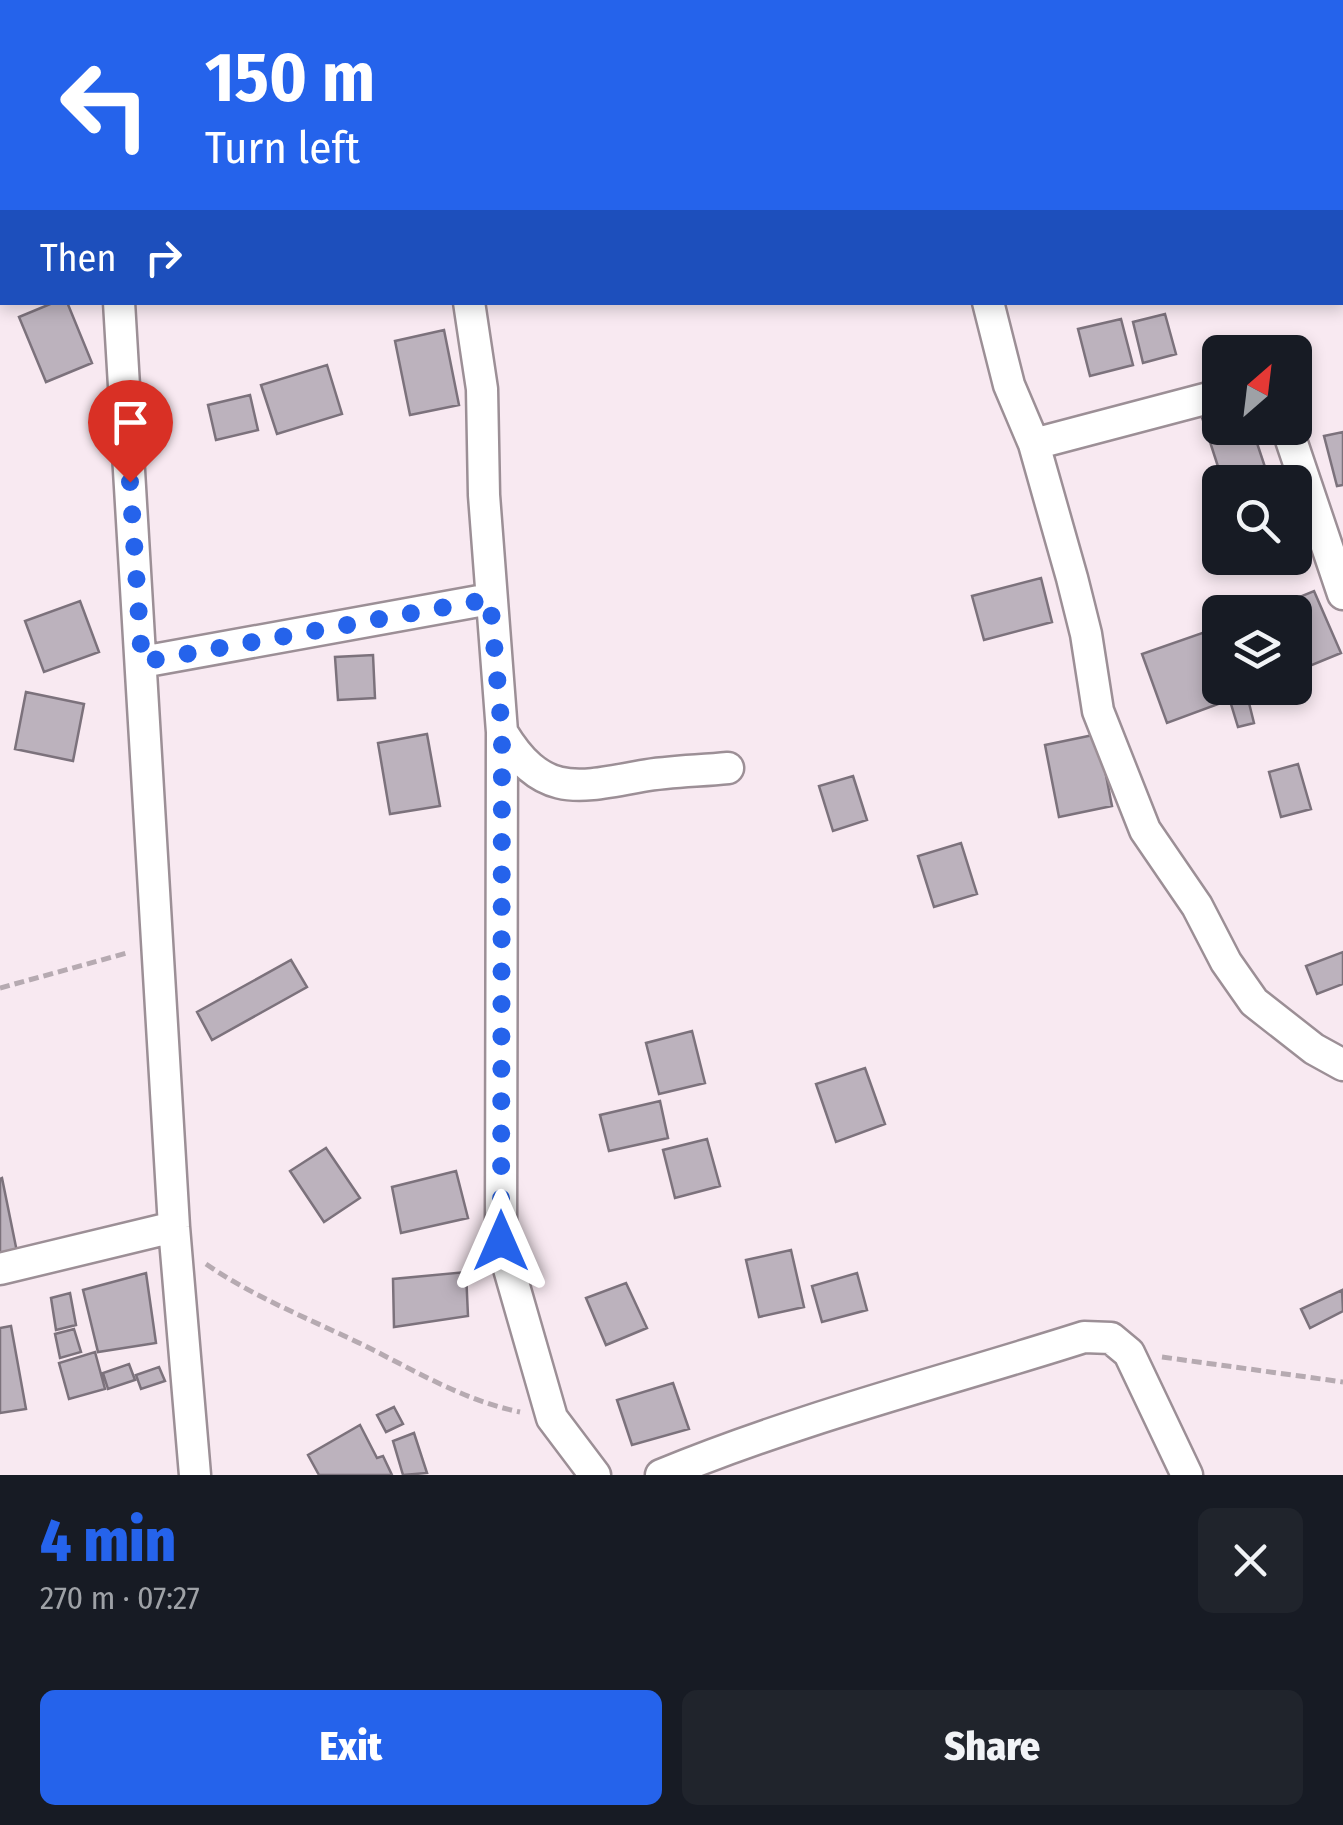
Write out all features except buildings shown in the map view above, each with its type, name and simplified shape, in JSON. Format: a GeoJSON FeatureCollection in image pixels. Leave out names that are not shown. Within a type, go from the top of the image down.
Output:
{"type":"FeatureCollection","features":[{"type":"Feature","properties":{"kind":"street"},"geometry":{"type":"LineString","coordinates":[[120,305],[176,1237],[195,1475]]}},
{"type":"Feature","properties":{"kind":"street"},"geometry":{"type":"LineString","coordinates":[[469,305],[482,390],[490,599],[502,732],[501,1241],[552,1418],[595,1475]]}},
{"type":"Feature","properties":{"kind":"street"},"geometry":{"type":"LineString","coordinates":[[989,305],[1009,385],[1034,444],[1086,634],[1098,711],[1145,830],[1254,1002],[1314,1050],[1343,1065]]}},
{"type":"Feature","properties":{"kind":"street"},"geometry":{"type":"LineString","coordinates":[[1034,444],[1202,400]]}},
{"type":"Feature","properties":{"kind":"street"},"geometry":{"type":"LineString","coordinates":[[1293,445],[1343,594]]}},
{"type":"Feature","properties":{"kind":"street"},"geometry":{"type":"LineString","coordinates":[[142,662],[490,599]]}},
{"type":"Feature","properties":{"kind":"street"},"geometry":{"type":"LineString","coordinates":[[502,732],[518,757],[542,777],[570,785],[604,785],[643,776],[728,768]]}},
{"type":"Feature","properties":{"kind":"street"},"geometry":{"type":"LineString","coordinates":[[0,1269],[176,1237]]}},
{"type":"Feature","properties":{"kind":"street"},"geometry":{"type":"LineString","coordinates":[[661,1475],[719,1451],[892,1393],[1084,1338],[1111,1338],[1129,1354],[1186,1475]]}},
{"type":"Feature","properties":{"kind":"path"},"geometry":{"type":"LineString","coordinates":[[0,988],[158,945]]}},
{"type":"Feature","properties":{"kind":"path"},"geometry":{"type":"LineString","coordinates":[[176,1237],[245,1291],[418,1375],[493,1406],[552,1418]]}},
{"type":"Feature","properties":{"kind":"path"},"geometry":{"type":"LineString","coordinates":[[1129,1354],[1237,1364],[1343,1382]]}},
{"type":"Feature","properties":{"kind":"route"},"geometry":{"type":"LineString","coordinates":[[130,482],[142,662],[490,599],[502,732],[501,1241]]}}]}
